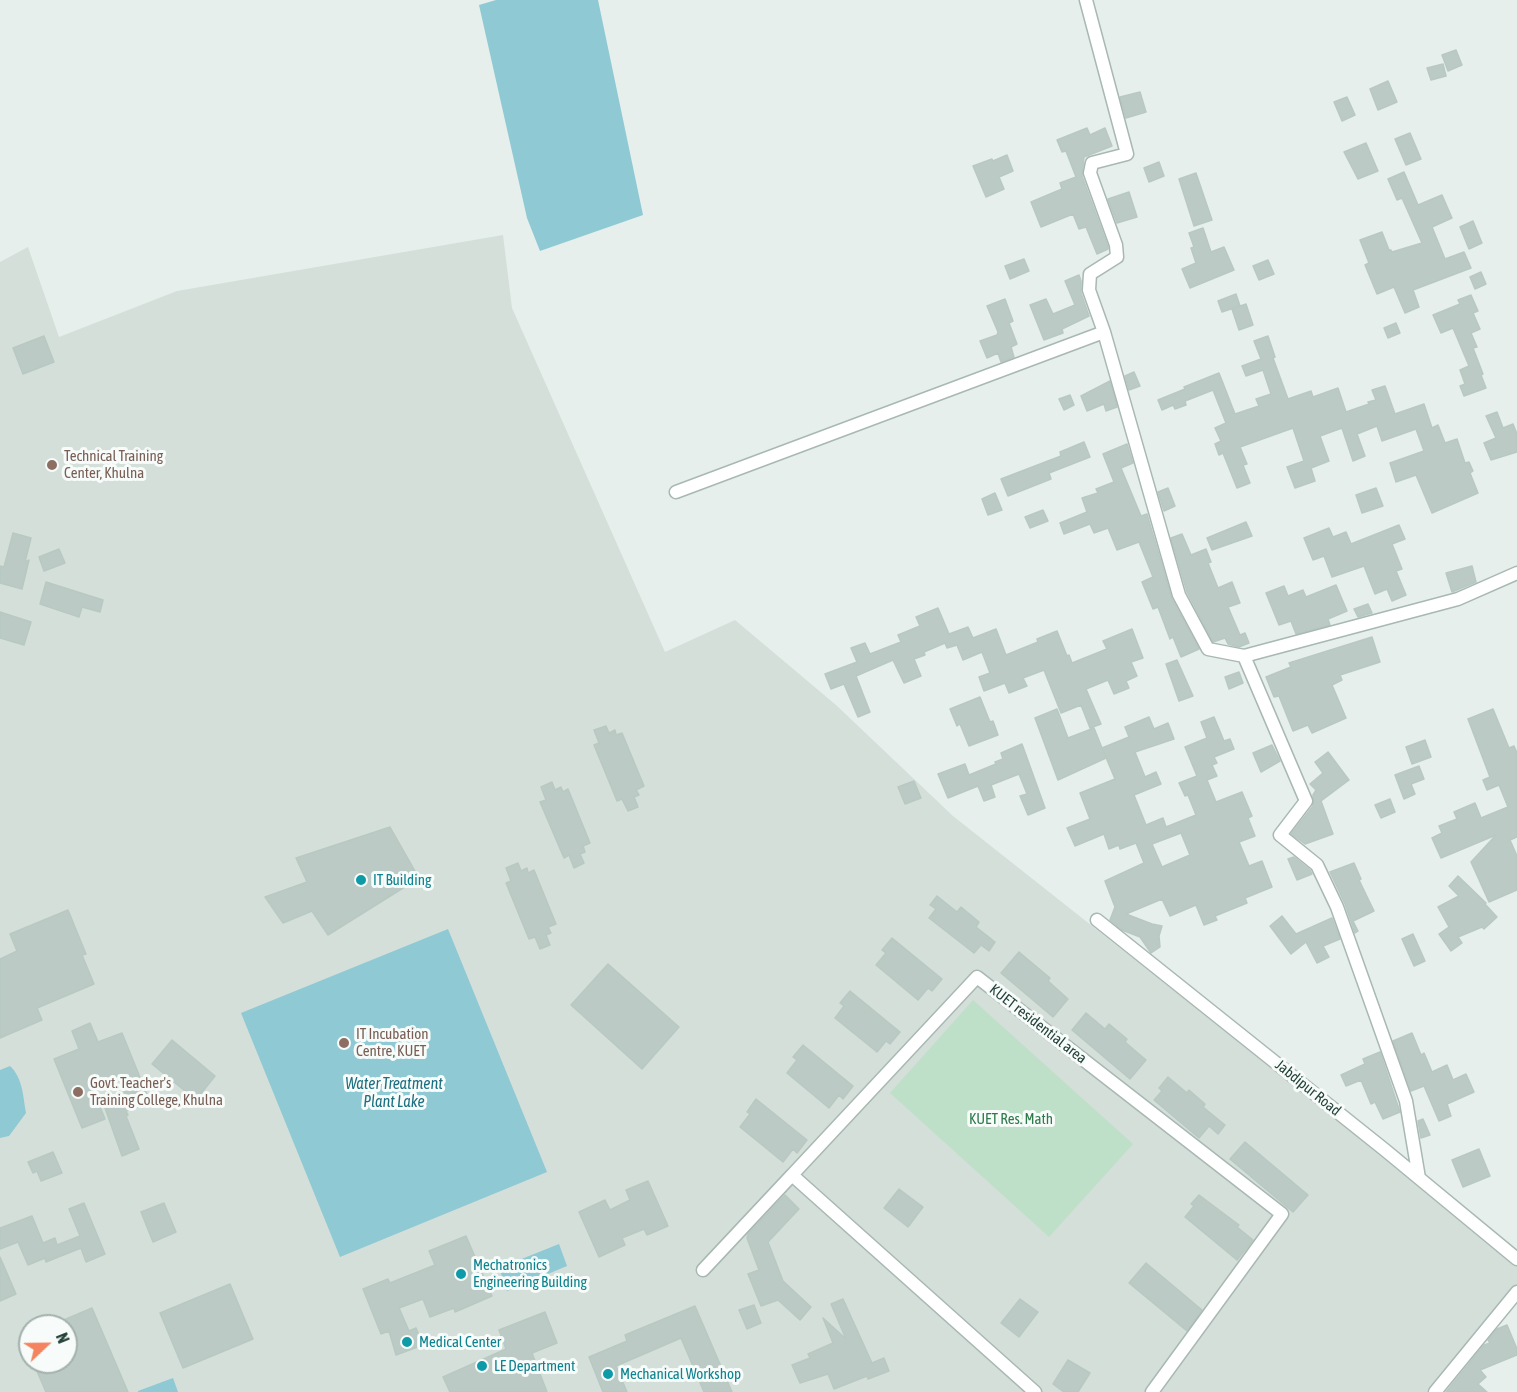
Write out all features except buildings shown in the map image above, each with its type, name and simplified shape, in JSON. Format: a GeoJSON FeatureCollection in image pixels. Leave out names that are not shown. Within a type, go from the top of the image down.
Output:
{"type":"FeatureCollection","features":[{"type":"Feature","properties":{"kind":"street"},"geometry":{"type":"LineString","coordinates":[[1086,0],[1127,154],[1092,163],[1090,173],[1116,245],[1117,257],[1090,274],[1089,290],[1104,332],[1179,595],[1208,649],[1244,656],[1458,599],[1517,573]]}},
{"type":"Feature","properties":{"kind":"street"},"geometry":{"type":"LineString","coordinates":[[676,492],[1104,332]]}},
{"type":"Feature","properties":{"kind":"street"},"geometry":{"type":"LineString","coordinates":[[1244,656],[1306,801],[1280,835],[1317,865],[1337,908],[1406,1101],[1419,1178]]}},
{"type":"Feature","properties":{"kind":"street","name":"Jabdipur Road"},"geometry":{"type":"LineString","coordinates":[[1097,920],[1517,1258]]}},
{"type":"Feature","properties":{"kind":"street","name":"KUET residential area"},"geometry":{"type":"LineString","coordinates":[[792,1175],[977,977],[1282,1214],[1152,1392]]}},
{"type":"Feature","properties":{"kind":"street"},"geometry":{"type":"LineString","coordinates":[[703,1270],[792,1175],[1035,1392]]}},
{"type":"Feature","properties":{"kind":"street"},"geometry":{"type":"LineString","coordinates":[[1435,1392],[1517,1292]]}},
{"type":"Feature","properties":{"kind":"shaded area"},"geometry":{"type":"Polygon","coordinates":[[[503,235],[512,308],[665,652],[735,620],[836,705],[953,816],[1517,1262],[1517,1286],[1432,1392],[0,1392],[0,262],[28,247],[59,337],[177,291],[503,235]]]}},
{"type":"Feature","properties":{"kind":"green space","name":"KUET Res. Math"},"geometry":{"type":"Polygon","coordinates":[[[973,1000],[1133,1144],[1049,1237],[890,1093],[973,1000]]]}},
{"type":"Feature","properties":{"kind":"water"},"geometry":{"type":"Polygon","coordinates":[[[496,0],[598,0],[643,215],[540,251],[527,218],[479,5],[496,0]]]}},
{"type":"Feature","properties":{"kind":"water","name":"Water Treatment Plant Lake"},"geometry":{"type":"Polygon","coordinates":[[[448,929],[547,1172],[340,1257],[241,1013],[448,929]]]}},
{"type":"Feature","properties":{"kind":"water"},"geometry":{"type":"Polygon","coordinates":[[[10,1066],[18,1076],[26,1113],[9,1136],[0,1138],[0,1070],[10,1066]]]}},
{"type":"Feature","properties":{"kind":"water"},"geometry":{"type":"Polygon","coordinates":[[[559,1244],[567,1266],[507,1291],[499,1268],[559,1244]]]}},
{"type":"Feature","properties":{"kind":"water"},"geometry":{"type":"Polygon","coordinates":[[[173,1378],[178,1392],[138,1392],[138,1391],[173,1378]]]}},
{"type":"Feature","properties":{"kind":"place","name":"Technical Training Center, Khulna"},"geometry":{"type":"Point","coordinates":[52,465]}},
{"type":"Feature","properties":{"kind":"place","name":"IT Building"},"geometry":{"type":"Point","coordinates":[361,880]}},
{"type":"Feature","properties":{"kind":"place","name":"IT Incubation Centre, KUET"},"geometry":{"type":"Point","coordinates":[344,1043]}},
{"type":"Feature","properties":{"kind":"place","name":"Govt. Teacher's Training College, Khulna"},"geometry":{"type":"Point","coordinates":[78,1092]}},
{"type":"Feature","properties":{"kind":"place","name":"Mechatronics Engineering Building"},"geometry":{"type":"Point","coordinates":[461,1274]}},
{"type":"Feature","properties":{"kind":"place","name":"Medical Center"},"geometry":{"type":"Point","coordinates":[407,1342]}},
{"type":"Feature","properties":{"kind":"place","name":"LE Department"},"geometry":{"type":"Point","coordinates":[482,1366]}},
{"type":"Feature","properties":{"kind":"place","name":"Mechanical Workshop"},"geometry":{"type":"Point","coordinates":[608,1374]}}]}
